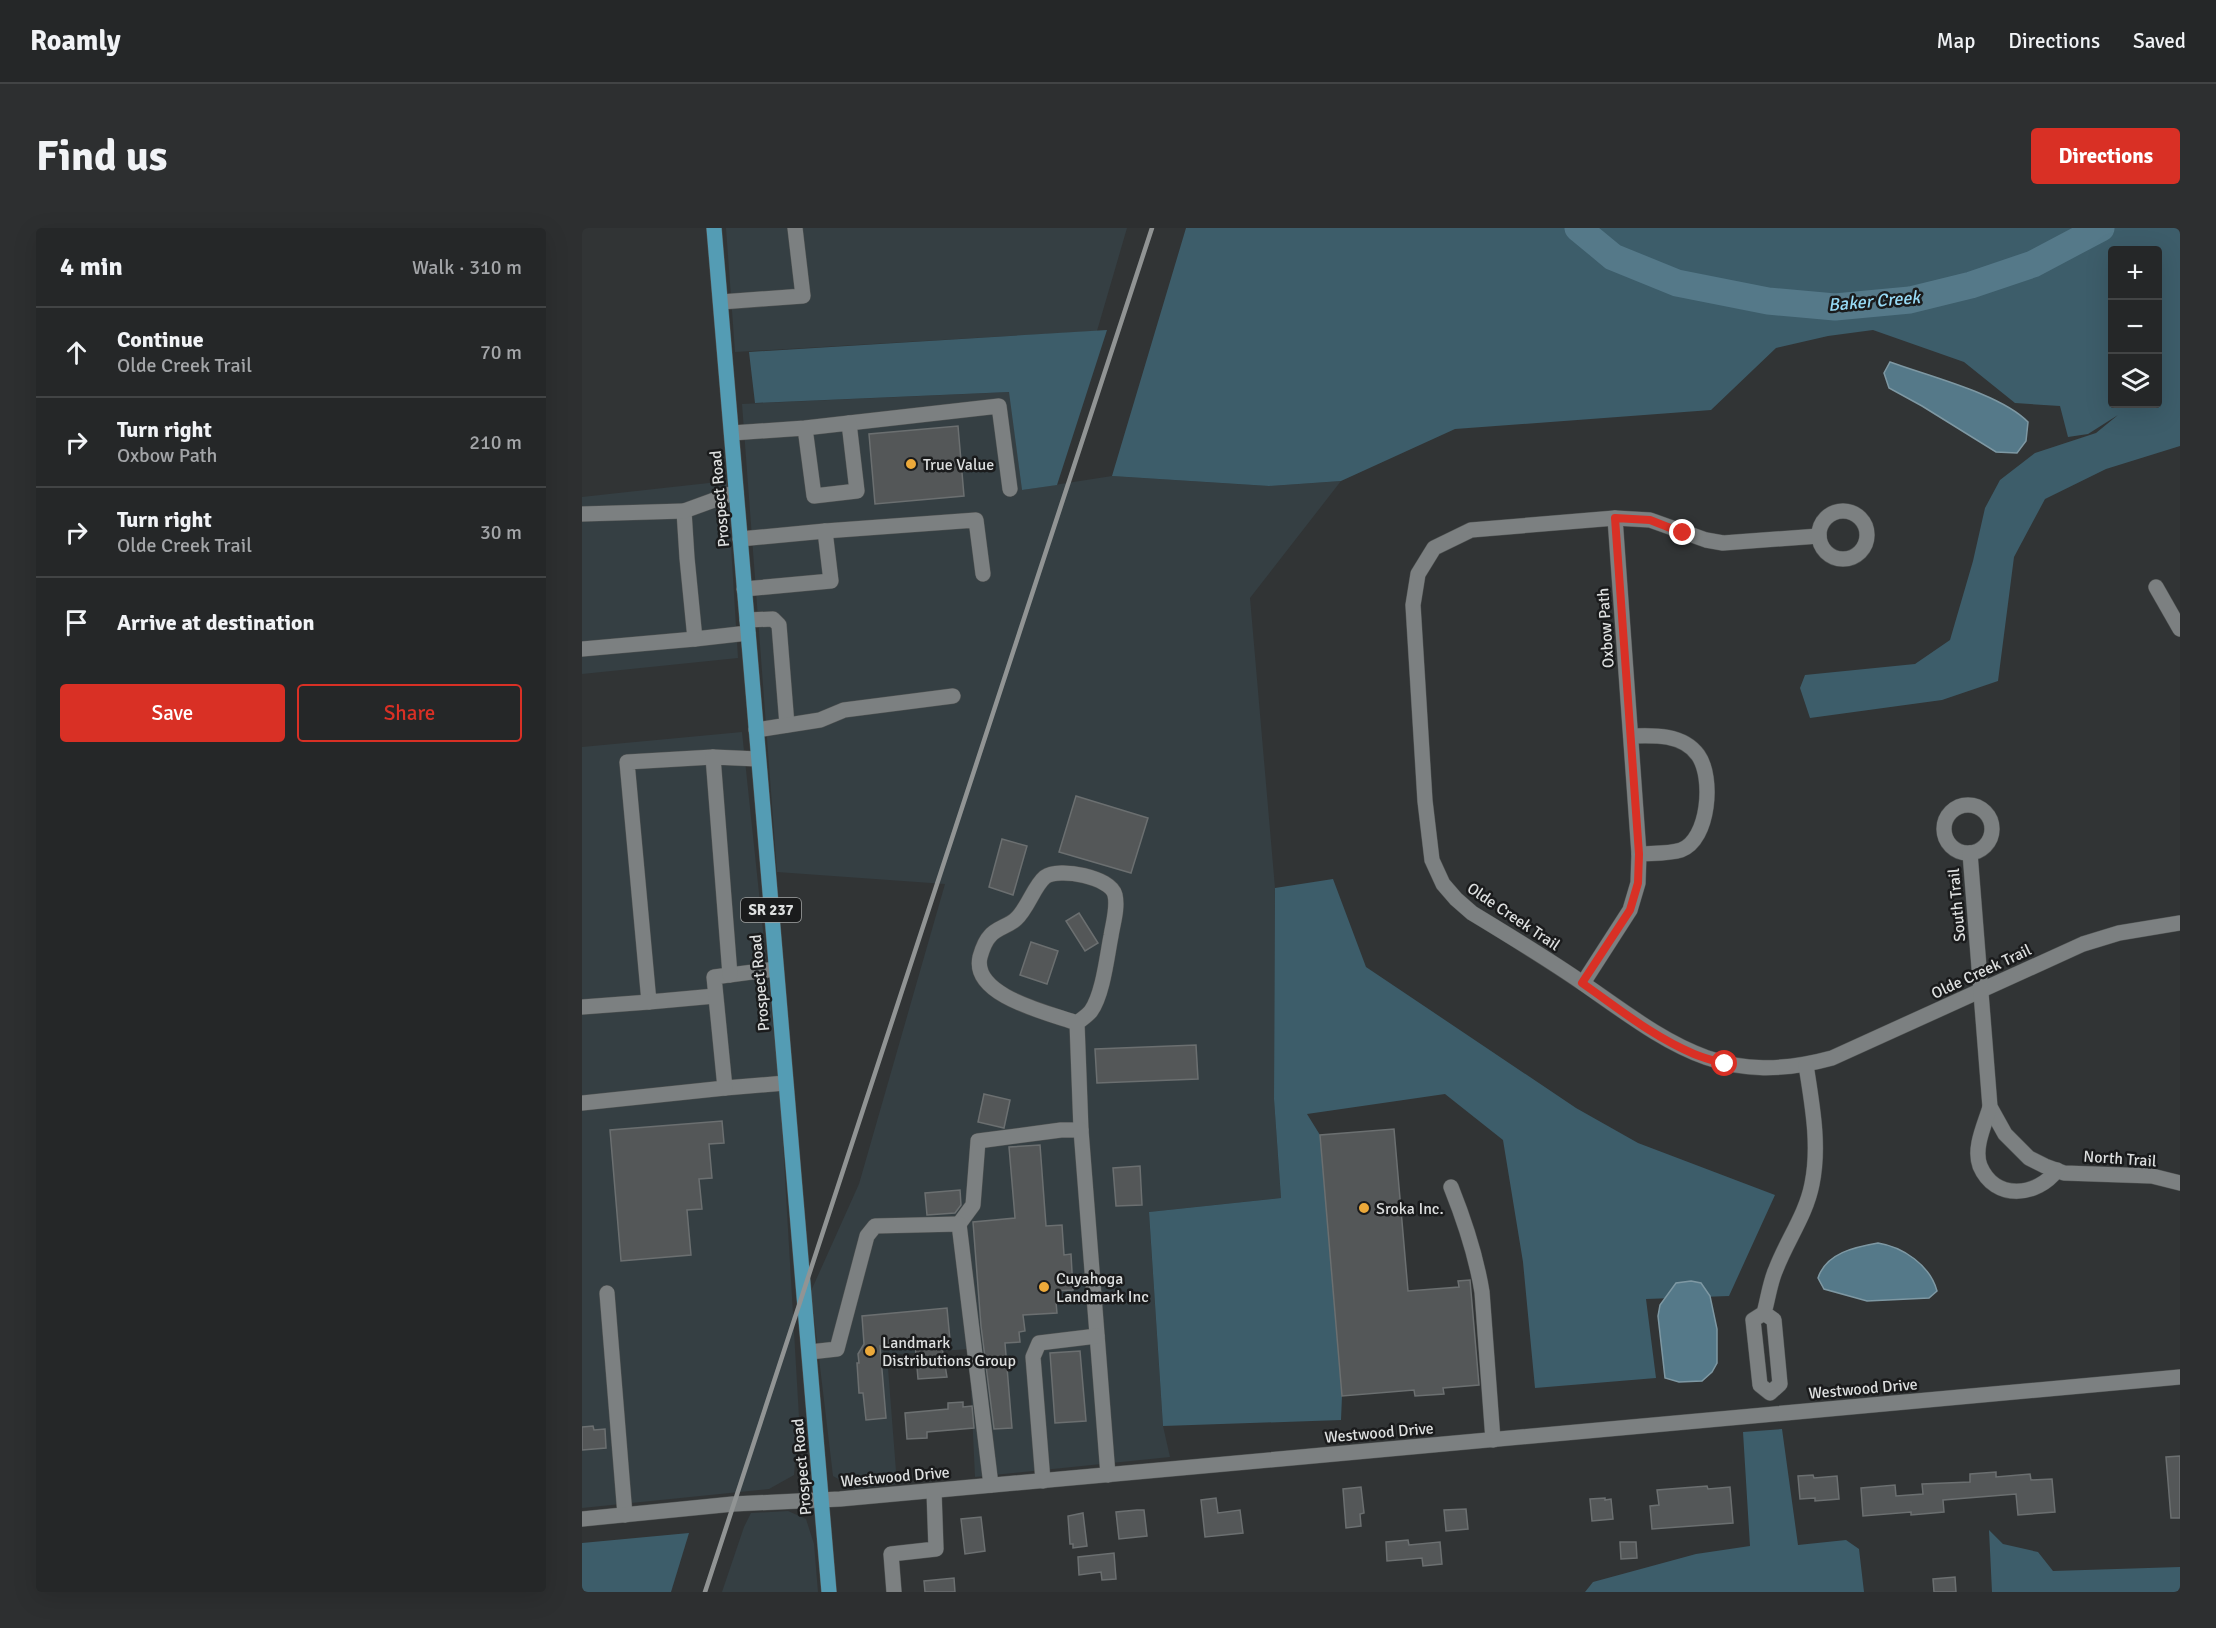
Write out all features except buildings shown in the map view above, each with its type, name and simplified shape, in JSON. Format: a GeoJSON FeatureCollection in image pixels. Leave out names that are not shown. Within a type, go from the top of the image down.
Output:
{"type":"FeatureCollection","features":[{"type":"Feature","properties":{"kind":"main road","name":"Prospect Road"},"geometry":{"type":"LineString","coordinates":[[714,228],[829,1592]]}},
{"type":"Feature","properties":{"kind":"street"},"geometry":{"type":"LineString","coordinates":[[721,302],[803,296],[795,228]]}},
{"type":"Feature","properties":{"kind":"street"},"geometry":{"type":"LineString","coordinates":[[732,433],[805,429],[999,406],[1010,489]]}},
{"type":"Feature","properties":{"kind":"street"},"geometry":{"type":"LineString","coordinates":[[805,429],[814,496],[857,491],[849,423]]}},
{"type":"Feature","properties":{"kind":"street"},"geometry":{"type":"LineString","coordinates":[[582,514],[684,511],[736,492]]}},
{"type":"Feature","properties":{"kind":"street"},"geometry":{"type":"LineString","coordinates":[[684,511],[695,639]]}},
{"type":"Feature","properties":{"kind":"street","name":"Olde Creek Trail"},"geometry":{"type":"LineString","coordinates":[[1819,536],[1723,543],[1706,540],[1650,520],[1615,518],[1471,530],[1434,548],[1418,574],[1413,605],[1425,801],[1432,860],[1443,884],[1456,899],[1472,913],[1582,983],[1641,1025],[1694,1054],[1725,1064],[1757,1068],[1806,1065],[1832,1058],[2098,938],[2180,923]]}},
{"type":"Feature","properties":{"kind":"street","name":"Oxbow Path"},"geometry":{"type":"LineString","coordinates":[[1582,983],[1630,910],[1638,883],[1639,854],[1615,518]]}},
{"type":"Feature","properties":{"kind":"street"},"geometry":{"type":"LineString","coordinates":[[740,539],[976,520],[983,574]]}},
{"type":"Feature","properties":{"kind":"street"},"geometry":{"type":"LineString","coordinates":[[744,589],[831,581],[825,531]]}},
{"type":"Feature","properties":{"kind":"street"},"geometry":{"type":"LineString","coordinates":[[2156,587],[2180,628]]}},
{"type":"Feature","properties":{"kind":"street"},"geometry":{"type":"LineString","coordinates":[[582,649],[695,639],[773,619],[779,625],[787,725]]}},
{"type":"Feature","properties":{"kind":"street"},"geometry":{"type":"LineString","coordinates":[[756,730],[820,720],[844,710],[953,696]]}},
{"type":"Feature","properties":{"kind":"street"},"geometry":{"type":"LineString","coordinates":[[1631,736],[1658,735],[1678,740],[1689,747],[1698,755],[1703,765],[1707,791],[1701,828],[1693,842],[1681,850],[1639,854]]}},
{"type":"Feature","properties":{"kind":"street"},"geometry":{"type":"LineString","coordinates":[[713,758],[730,975]]}},
{"type":"Feature","properties":{"kind":"street"},"geometry":{"type":"LineString","coordinates":[[649,1002],[627,762],[713,758],[758,759]]}},
{"type":"Feature","properties":{"kind":"street","name":"South Trail"},"geometry":{"type":"LineString","coordinates":[[1970,853],[1981,990]]}},
{"type":"Feature","properties":{"kind":"street"},"geometry":{"type":"LineString","coordinates":[[1056,873],[1070,873],[1095,879],[1109,884],[1115,893],[1115,911],[1099,992],[1091,1011],[1077,1023],[1003,996],[983,979],[980,971],[979,962],[982,950],[990,935],[1017,918],[1045,877],[1056,873]]}},
{"type":"Feature","properties":{"kind":"street"},"geometry":{"type":"LineString","coordinates":[[725,1088],[714,977],[776,969]]}},
{"type":"Feature","properties":{"kind":"street","name":"North Trail"},"geometry":{"type":"LineString","coordinates":[[1981,990],[1990,1107],[1978,1145],[1980,1166],[1990,1180],[2002,1189],[2026,1192],[2044,1183],[2057,1170]]}},
{"type":"Feature","properties":{"kind":"street"},"geometry":{"type":"LineString","coordinates":[[582,1007],[715,996]]}},
{"type":"Feature","properties":{"kind":"street"},"geometry":{"type":"LineString","coordinates":[[1077,1023],[1082,1130],[1108,1475]]}},
{"type":"Feature","properties":{"kind":"street"},"geometry":{"type":"LineString","coordinates":[[1772,1414],[1770,1393],[1760,1385],[1753,1320],[1764,1313],[1775,1270],[1805,1208],[1812,1185],[1815,1153],[1806,1065]]}},
{"type":"Feature","properties":{"kind":"street"},"geometry":{"type":"LineString","coordinates":[[582,1103],[786,1083]]}},
{"type":"Feature","properties":{"kind":"street","name":"North Trail"},"geometry":{"type":"LineString","coordinates":[[1990,1107],[2005,1134],[2029,1158],[2064,1173],[2152,1176],[2180,1183]]}},
{"type":"Feature","properties":{"kind":"street"},"geometry":{"type":"LineString","coordinates":[[991,1485],[959,1224],[973,1205],[978,1141],[1061,1130],[1082,1130]]}},
{"type":"Feature","properties":{"kind":"street"},"geometry":{"type":"LineString","coordinates":[[1451,1187],[1469,1233],[1479,1269],[1493,1440]]}},
{"type":"Feature","properties":{"kind":"street"},"geometry":{"type":"LineString","coordinates":[[810,1352],[837,1349],[867,1236],[874,1226],[959,1224]]}},
{"type":"Feature","properties":{"kind":"street"},"geometry":{"type":"LineString","coordinates":[[608,1293],[625,1515]]}},
{"type":"Feature","properties":{"kind":"street"},"geometry":{"type":"LineString","coordinates":[[1043,1481],[1034,1357],[1039,1343],[1097,1336]]}},
{"type":"Feature","properties":{"kind":"street","name":"Westwood Drive"},"geometry":{"type":"LineString","coordinates":[[582,1519],[733,1504],[822,1501],[2180,1377]]}},
{"type":"Feature","properties":{"kind":"street"},"geometry":{"type":"LineString","coordinates":[[894,1592],[891,1554],[936,1549],[934,1491]]}},
{"type":"Feature","properties":{"kind":"shaded area"},"geometry":{"type":"Polygon","coordinates":[[[726,228],[1127,228],[1097,331],[735,352],[726,228]]]}},
{"type":"Feature","properties":{"kind":"shaded area"},"geometry":{"type":"Polygon","coordinates":[[[1186,228],[2180,228],[2180,446],[2106,469],[2045,499],[2014,557],[1998,681],[1942,700],[1810,718],[1800,688],[1805,675],[1915,664],[1950,640],[1973,561],[1985,508],[2000,480],[2035,453],[2096,433],[2118,415],[2088,434],[2068,437],[2060,406],[2015,403],[1964,362],[1873,330],[1828,336],[1776,348],[1711,410],[1455,429],[1341,481],[1269,486],[1112,476],[1186,228]]]}},
{"type":"Feature","properties":{"kind":"shaded area"},"geometry":{"type":"Polygon","coordinates":[[[1107,330],[1057,485],[1022,490],[1009,392],[755,403],[749,352],[1107,330]]]}},
{"type":"Feature","properties":{"kind":"shaded area"},"geometry":{"type":"Polygon","coordinates":[[[1890,362],[1982,394],[2016,412],[2028,422],[2026,441],[2017,453],[1996,452],[1889,388],[1884,373],[1890,362]]]}},
{"type":"Feature","properties":{"kind":"shaded area"},"geometry":{"type":"Polygon","coordinates":[[[1010,392],[1022,490],[1112,476],[1269,486],[1341,481],[1250,598],[1275,888],[1274,1099],[1281,1198],[1149,1212],[1163,1426],[1170,1457],[975,1477],[969,1349],[887,1355],[897,1484],[856,1489],[833,1476],[811,1291],[859,1184],[945,884],[777,872],[742,404],[1010,392]]]}},
{"type":"Feature","properties":{"kind":"shaded area"},"geometry":{"type":"Polygon","coordinates":[[[727,481],[738,658],[582,674],[582,497],[727,481]]]}},
{"type":"Feature","properties":{"kind":"shaded area"},"geometry":{"type":"Polygon","coordinates":[[[742,732],[780,1092],[799,1417],[794,1475],[769,1489],[582,1508],[582,747],[742,732]]]}},
{"type":"Feature","properties":{"kind":"shaded area"},"geometry":{"type":"Polygon","coordinates":[[[1333,879],[1366,967],[1576,1108],[1638,1143],[1775,1195],[1729,1296],[1646,1299],[1656,1378],[1535,1388],[1523,1262],[1503,1140],[1445,1094],[1307,1114],[1320,1135],[1342,1396],[1341,1420],[1163,1426],[1149,1212],[1281,1198],[1274,1099],[1275,888],[1333,879]]]}},
{"type":"Feature","properties":{"kind":"shaded area"},"geometry":{"type":"Polygon","coordinates":[[[1878,1243],[1906,1253],[1922,1265],[1937,1291],[1929,1298],[1867,1301],[1824,1289],[1818,1278],[1822,1269],[1834,1257],[1851,1249],[1878,1243]]]}},
{"type":"Feature","properties":{"kind":"shaded area"},"geometry":{"type":"Polygon","coordinates":[[[1691,1281],[1701,1283],[1710,1296],[1717,1329],[1717,1363],[1712,1372],[1702,1381],[1679,1382],[1665,1378],[1658,1316],[1660,1305],[1676,1283],[1691,1281]]]}},
{"type":"Feature","properties":{"kind":"shaded area"},"geometry":{"type":"Polygon","coordinates":[[[1782,1429],[1798,1545],[1846,1540],[1859,1549],[1864,1592],[1585,1592],[1593,1582],[1696,1554],[1750,1546],[1743,1432],[1782,1429]]]}},
{"type":"Feature","properties":{"kind":"shaded area"},"geometry":{"type":"Polygon","coordinates":[[[788,1511],[806,1519],[814,1544],[818,1592],[722,1592],[751,1513],[788,1511]]]}},
{"type":"Feature","properties":{"kind":"shaded area"},"geometry":{"type":"Polygon","coordinates":[[[1989,1530],[2003,1544],[2038,1552],[2053,1571],[2180,1567],[2180,1592],[1992,1592],[1989,1530]]]}},
{"type":"Feature","properties":{"kind":"shaded area"},"geometry":{"type":"Polygon","coordinates":[[[689,1533],[671,1592],[582,1592],[582,1543],[689,1533]]]}},
{"type":"Feature","properties":{"kind":"waterway","name":"Baker Creek"},"geometry":{"type":"LineString","coordinates":[[1578,228],[1613,257],[1677,283],[1768,301],[1835,307],[1910,300],[1971,285],[2033,264],[2101,228]]}},
{"type":"Feature","properties":{"kind":"railway"},"geometry":{"type":"LineString","coordinates":[[705,1592],[1152,228]]}},
{"type":"Feature","properties":{"kind":"place","name":"True Value"},"geometry":{"type":"Point","coordinates":[911,464]}},
{"type":"Feature","properties":{"kind":"place","name":"Sroka Inc."},"geometry":{"type":"Point","coordinates":[1364,1208]}},
{"type":"Feature","properties":{"kind":"place","name":"Cuyahoga Landmark Inc"},"geometry":{"type":"Point","coordinates":[1044,1287]}},
{"type":"Feature","properties":{"kind":"place","name":"Landmark Distributions Group"},"geometry":{"type":"Point","coordinates":[870,1351]}},
{"type":"Feature","properties":{"kind":"route"},"geometry":{"type":"LineString","coordinates":[[1683,533],[1650,520],[1615,518],[1639,854],[1638,883],[1630,910],[1582,983],[1663,1038],[1694,1054],[1725,1064]]}}]}
